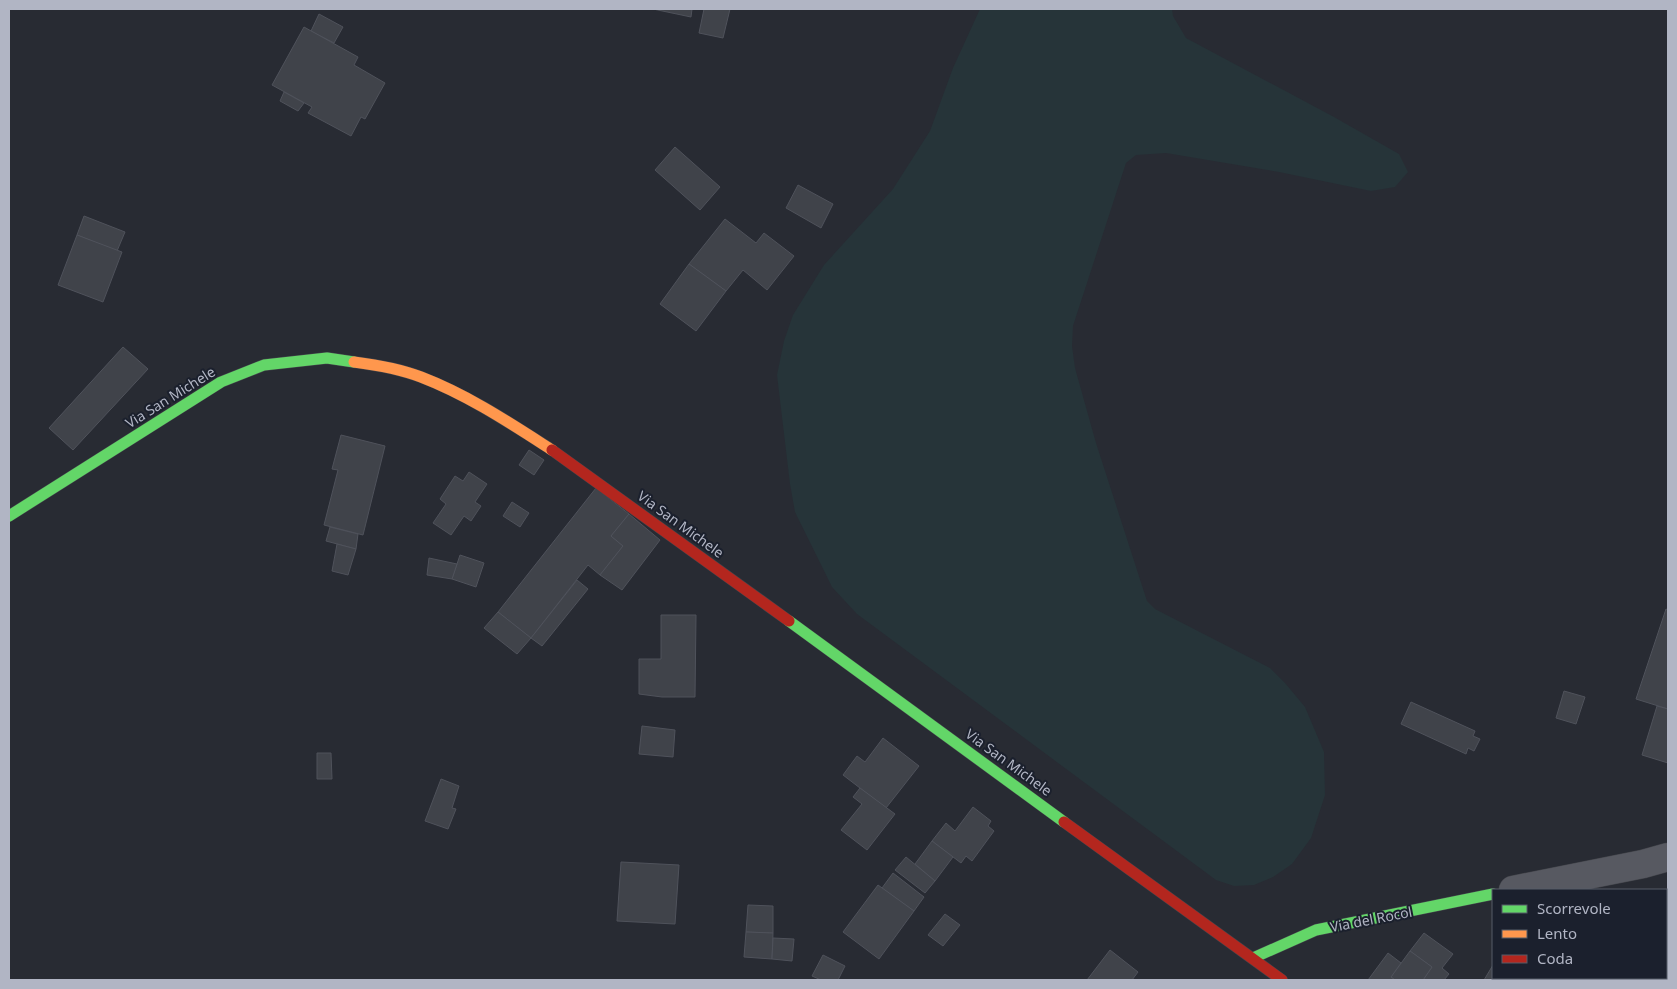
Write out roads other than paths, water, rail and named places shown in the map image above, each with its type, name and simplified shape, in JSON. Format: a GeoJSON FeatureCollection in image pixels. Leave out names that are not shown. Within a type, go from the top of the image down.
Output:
{"type":"FeatureCollection","features":[{"type":"Feature","properties":{"kind":"main road","name":"Via San Michele"},"geometry":{"type":"LineString","coordinates":[[9,516],[221,382],[264,365],[327,358],[379,365],[421,377],[482,406],[561,455],[1282,980]]}},
{"type":"Feature","properties":{"kind":"main road","name":"Via del Rocol"},"geometry":{"type":"LineString","coordinates":[[1253,958],[1316,930],[1492,894]]}},
{"type":"Feature","properties":{"kind":"street"},"geometry":{"type":"LineString","coordinates":[[1519,889],[1643,864],[1668,857]]}}]}
